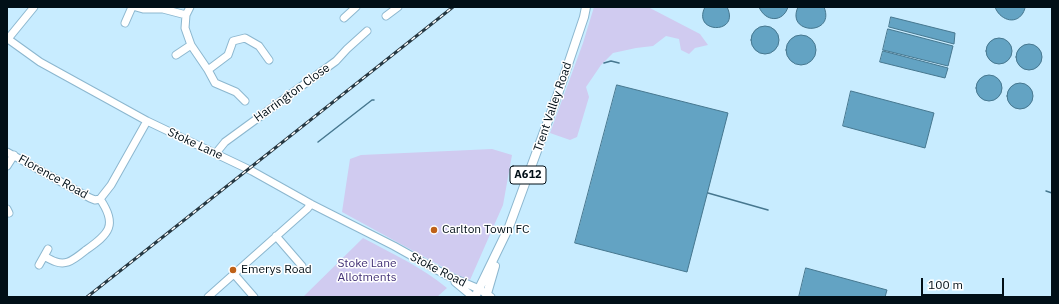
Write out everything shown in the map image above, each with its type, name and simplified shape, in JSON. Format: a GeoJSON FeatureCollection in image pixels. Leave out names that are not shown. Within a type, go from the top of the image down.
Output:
{"type":"FeatureCollection","features":[{"type":"Feature","properties":{"kind":"main road","name":"Trent Valley Road"},"geometry":{"type":"LineString","coordinates":[[476,294],[509,227],[556,100],[586,7]]}},
{"type":"Feature","properties":{"kind":"main road","name":"Trent Valley Road"},"geometry":{"type":"LineString","coordinates":[[488,296],[499,250]]}},
{"type":"Feature","properties":{"kind":"street"},"geometry":{"type":"LineString","coordinates":[[8,40],[34,7]]}},
{"type":"Feature","properties":{"kind":"street"},"geometry":{"type":"LineString","coordinates":[[125,23],[132,7]]}},
{"type":"Feature","properties":{"kind":"street"},"geometry":{"type":"LineString","coordinates":[[136,7],[143,10],[163,9],[186,15]]}},
{"type":"Feature","properties":{"kind":"street"},"geometry":{"type":"LineString","coordinates":[[190,7],[186,15],[185,28],[191,45],[215,83],[236,92],[246,101]]}},
{"type":"Feature","properties":{"kind":"street"},"geometry":{"type":"LineString","coordinates":[[344,18],[356,7]]}},
{"type":"Feature","properties":{"kind":"street"},"geometry":{"type":"LineString","coordinates":[[386,16],[398,7]]}},
{"type":"Feature","properties":{"kind":"street","name":"Harrington Close"},"geometry":{"type":"LineString","coordinates":[[216,154],[225,142],[336,61],[346,49],[366,31]]}},
{"type":"Feature","properties":{"kind":"street"},"geometry":{"type":"LineString","coordinates":[[208,70],[228,55],[233,40],[245,38],[259,46],[269,60]]}},
{"type":"Feature","properties":{"kind":"street","name":"Stoke Lane"},"geometry":{"type":"LineString","coordinates":[[8,40],[40,62],[147,122],[252,171],[311,204],[385,242]]}},
{"type":"Feature","properties":{"kind":"street"},"geometry":{"type":"LineString","coordinates":[[176,55],[191,45]]}},
{"type":"Feature","properties":{"kind":"street","name":"Florence Road"},"geometry":{"type":"LineString","coordinates":[[10,153],[90,198],[95,200],[100,199],[111,185],[147,122]]}},
{"type":"Feature","properties":{"kind":"street"},"geometry":{"type":"LineString","coordinates":[[7,166],[10,153]]}},
{"type":"Feature","properties":{"kind":"street","name":"Florence Road"},"geometry":{"type":"LineString","coordinates":[[44,256],[58,263],[68,262],[104,236],[110,224],[110,217],[100,199]]}},
{"type":"Feature","properties":{"kind":"street"},"geometry":{"type":"LineString","coordinates":[[208,297],[311,204]]}},
{"type":"Feature","properties":{"kind":"street"},"geometry":{"type":"LineString","coordinates":[[276,236],[302,266]]}},
{"type":"Feature","properties":{"kind":"street","name":"Stoke Road"},"geometry":{"type":"LineString","coordinates":[[385,242],[446,275],[476,294],[488,296]]}},
{"type":"Feature","properties":{"kind":"street"},"geometry":{"type":"LineString","coordinates":[[39,265],[48,249]]}},
{"type":"Feature","properties":{"kind":"street"},"geometry":{"type":"LineString","coordinates":[[234,274],[254,297]]}},
{"type":"Feature","properties":{"kind":"green space"},"geometry":{"type":"Polygon","coordinates":[[[594,7],[648,7],[700,34],[708,45],[695,48],[689,54],[681,50],[679,39],[666,36],[653,46],[613,53],[601,65],[586,87],[589,97],[577,137],[570,140],[550,133],[583,43],[594,7]]]}},
{"type":"Feature","properties":{"kind":"green space","name":"Carlton Town FC"},"geometry":{"type":"Polygon","coordinates":[[[492,149],[512,155],[503,205],[470,280],[461,277],[342,212],[350,159],[361,155],[492,149]]]}},
{"type":"Feature","properties":{"kind":"green space","name":"Stoke Lane Allotments"},"geometry":{"type":"Polygon","coordinates":[[[363,238],[417,267],[447,288],[437,297],[303,297],[363,238]]]}},
{"type":"Feature","properties":{"kind":"water"},"geometry":{"type":"Polygon","coordinates":[[[705,7],[727,7],[730,16],[728,23],[716,28],[704,22],[702,16],[705,7]]]}},
{"type":"Feature","properties":{"kind":"water"},"geometry":{"type":"Polygon","coordinates":[[[759,7],[788,7],[782,16],[774,19],[765,16],[759,7]]]}},
{"type":"Feature","properties":{"kind":"water"},"geometry":{"type":"Polygon","coordinates":[[[798,7],[824,7],[826,16],[823,23],[818,27],[804,27],[798,23],[796,16],[798,7]]]}},
{"type":"Feature","properties":{"kind":"water"},"geometry":{"type":"Polygon","coordinates":[[[995,7],[1025,7],[1025,9],[1020,17],[1012,20],[1004,18],[1000,15],[995,7]]]}},
{"type":"Feature","properties":{"kind":"water"},"geometry":{"type":"Polygon","coordinates":[[[891,17],[955,33],[954,44],[889,27],[891,17]]]}},
{"type":"Feature","properties":{"kind":"water"},"geometry":{"type":"Polygon","coordinates":[[[765,26],[771,27],[775,30],[778,34],[778,46],[775,50],[771,53],[765,54],[759,53],[755,50],[752,46],[751,40],[752,34],[755,30],[759,27],[765,26]]]}},
{"type":"Feature","properties":{"kind":"water"},"geometry":{"type":"Polygon","coordinates":[[[888,29],[953,46],[948,66],[883,50],[888,29]]]}},
{"type":"Feature","properties":{"kind":"water"},"geometry":{"type":"Polygon","coordinates":[[[801,35],[811,40],[816,50],[811,60],[801,65],[791,60],[786,50],[791,40],[801,35]]]}},
{"type":"Feature","properties":{"kind":"water"},"geometry":{"type":"Polygon","coordinates":[[[999,38],[1008,42],[1012,51],[1008,60],[999,64],[990,60],[986,51],[990,42],[999,38]]]}},
{"type":"Feature","properties":{"kind":"water"},"geometry":{"type":"Polygon","coordinates":[[[1029,44],[1038,48],[1042,57],[1038,66],[1029,70],[1020,66],[1016,57],[1020,48],[1029,44]]]}},
{"type":"Feature","properties":{"kind":"water"},"geometry":{"type":"Polygon","coordinates":[[[883,51],[948,68],[945,78],[880,62],[883,51]]]}},
{"type":"Feature","properties":{"kind":"water"},"geometry":{"type":"Polygon","coordinates":[[[989,75],[998,79],[1002,88],[998,97],[989,101],[980,97],[976,88],[980,79],[989,75]]]}},
{"type":"Feature","properties":{"kind":"water"},"geometry":{"type":"Polygon","coordinates":[[[1020,83],[1029,87],[1033,96],[1029,105],[1020,109],[1011,105],[1007,96],[1011,87],[1020,83]]]}},
{"type":"Feature","properties":{"kind":"water"},"geometry":{"type":"Polygon","coordinates":[[[617,85],[728,113],[687,272],[575,243],[617,85]]]}},
{"type":"Feature","properties":{"kind":"water"},"geometry":{"type":"Polygon","coordinates":[[[851,91],[934,113],[925,148],[843,126],[851,91]]]}},
{"type":"Feature","properties":{"kind":"water"},"geometry":{"type":"Polygon","coordinates":[[[806,268],[887,290],[885,297],[799,297],[806,268]]]}},
{"type":"Feature","properties":{"kind":"waterway"},"geometry":{"type":"LineString","coordinates":[[604,63],[611,61],[619,63]]}},
{"type":"Feature","properties":{"kind":"waterway"},"geometry":{"type":"LineString","coordinates":[[318,142],[374,100]]}},
{"type":"Feature","properties":{"kind":"waterway"},"geometry":{"type":"LineString","coordinates":[[1046,191],[1052,193]]}},
{"type":"Feature","properties":{"kind":"waterway"},"geometry":{"type":"LineString","coordinates":[[708,193],[768,210]]}},
{"type":"Feature","properties":{"kind":"railway"},"geometry":{"type":"LineString","coordinates":[[87,297],[453,7]]}},
{"type":"Feature","properties":{"kind":"place","name":"Carlton Town FC"},"geometry":{"type":"Point","coordinates":[434,230]}},
{"type":"Feature","properties":{"kind":"place","name":"Emerys Road"},"geometry":{"type":"Point","coordinates":[233,270]}}]}
